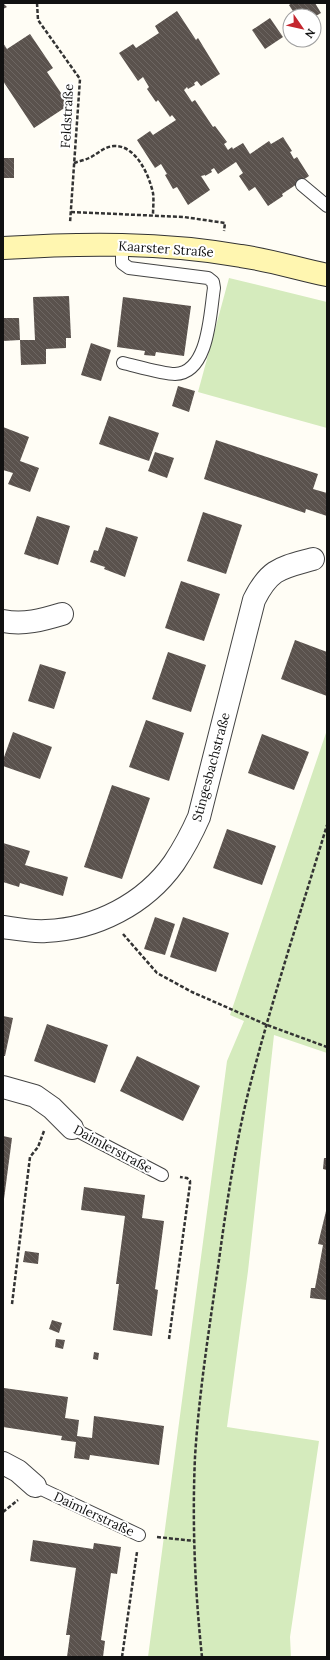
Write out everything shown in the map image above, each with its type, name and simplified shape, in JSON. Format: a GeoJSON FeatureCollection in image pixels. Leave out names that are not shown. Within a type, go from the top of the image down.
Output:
{"type":"FeatureCollection","features":[{"type":"Feature","properties":{"kind":"main road","name":"Kaarster Straße"},"geometry":{"type":"LineString","coordinates":[[3,248],[70,244],[159,246],[241,256],[327,275]]}},
{"type":"Feature","properties":{"kind":"street","name":"Stingesbachstraße"},"geometry":{"type":"LineString","coordinates":[[3,927],[45,931],[69,929],[108,917],[143,895],[174,863],[187,842],[199,817],[254,600],[262,584],[272,574],[285,567],[314,559]]}},
{"type":"Feature","properties":{"kind":"street"},"geometry":{"type":"LineString","coordinates":[[3,621],[32,622],[62,614]]}},
{"type":"Feature","properties":{"kind":"street","name":"Daimlerstraße"},"geometry":{"type":"LineString","coordinates":[[3,1087],[35,1096],[52,1108],[72,1128]]}},
{"type":"Feature","properties":{"kind":"street","name":"Daimlerstraße"},"geometry":{"type":"LineString","coordinates":[[3,1463],[18,1471],[35,1486]]}},
{"type":"Feature","properties":{"kind":"lane"},"geometry":{"type":"LineString","coordinates":[[302,185],[327,206]]}},
{"type":"Feature","properties":{"kind":"lane"},"geometry":{"type":"LineString","coordinates":[[122,245],[122,263],[129,268],[208,278],[213,282],[214,288],[207,336],[198,360],[193,367],[184,372],[174,374],[123,363]]}},
{"type":"Feature","properties":{"kind":"lane","name":"Daimlerstraße"},"geometry":{"type":"LineString","coordinates":[[72,1128],[162,1175]]}},
{"type":"Feature","properties":{"kind":"lane","name":"Daimlerstraße"},"geometry":{"type":"LineString","coordinates":[[35,1486],[139,1535]]}},
{"type":"Feature","properties":{"kind":"path","name":"Feldstraße"},"geometry":{"type":"LineString","coordinates":[[36,3],[38,20],[80,79],[70,244]]}},
{"type":"Feature","properties":{"kind":"path"},"geometry":{"type":"LineString","coordinates":[[74,163],[90,158],[102,149],[115,146],[128,149],[139,160],[146,174],[153,193],[153,215]]}},
{"type":"Feature","properties":{"kind":"path"},"geometry":{"type":"LineString","coordinates":[[71,212],[184,217],[225,223],[221,253]]}},
{"type":"Feature","properties":{"kind":"path"},"geometry":{"type":"LineString","coordinates":[[202,1657],[197,1610],[195,1457],[208,1334],[229,1192],[241,1125],[253,1074],[327,825]]}},
{"type":"Feature","properties":{"kind":"path"},"geometry":{"type":"LineString","coordinates":[[108,917],[157,973],[192,992],[267,1025],[327,1047]]}},
{"type":"Feature","properties":{"kind":"path"},"geometry":{"type":"LineString","coordinates":[[12,1304],[30,1157],[38,1147],[52,1108]]}},
{"type":"Feature","properties":{"kind":"path"},"geometry":{"type":"LineString","coordinates":[[162,1175],[187,1178],[190,1181],[169,1339]]}},
{"type":"Feature","properties":{"kind":"path"},"geometry":{"type":"LineString","coordinates":[[122,1657],[139,1535]]}},
{"type":"Feature","properties":{"kind":"path","name":"Daimlerstraße"},"geometry":{"type":"LineString","coordinates":[[139,1535],[195,1541]]}},
{"type":"Feature","properties":{"kind":"green space"},"geometry":{"type":"Polygon","coordinates":[[[229,278],[327,302],[327,428],[198,392],[229,278]]]}},
{"type":"Feature","properties":{"kind":"green space"},"geometry":{"type":"Polygon","coordinates":[[[327,730],[327,1053],[274,1035],[248,1271],[227,1427],[319,1441],[290,1637],[291,1657],[148,1657],[227,1061],[244,1021],[230,1015],[327,730]]]}},
{"type":"Feature","properties":{"kind":"building"},"geometry":{"type":"Polygon","coordinates":[[[3,3],[7,7],[3,9],[3,3]]]}},
{"type":"Feature","properties":{"kind":"building"},"geometry":{"type":"Polygon","coordinates":[[[292,3],[315,3],[318,8],[291,8],[289,5],[292,3]]]}},
{"type":"Feature","properties":{"kind":"building"},"geometry":{"type":"Polygon","coordinates":[[[177,11],[196,40],[198,38],[220,74],[201,86],[197,81],[194,83],[195,85],[188,89],[187,87],[184,90],[192,102],[195,100],[213,127],[215,126],[227,142],[224,144],[228,150],[232,147],[233,149],[243,143],[250,154],[269,141],[271,144],[283,137],[292,151],[290,152],[294,159],[297,157],[309,176],[282,194],[283,196],[268,206],[255,187],[249,191],[239,176],[243,173],[236,162],[218,174],[214,168],[211,170],[212,172],[205,176],[201,176],[210,190],[188,205],[177,187],[173,189],[161,164],[155,168],[137,140],[150,131],[153,135],[176,120],[172,115],[170,117],[158,100],[156,102],[147,89],[149,87],[143,77],[138,81],[119,53],[133,44],[136,48],[159,33],[155,26],[177,11]]]}},
{"type":"Feature","properties":{"kind":"building"},"geometry":{"type":"Polygon","coordinates":[[[270,18],[282,38],[265,49],[252,30],[270,18]]]}},
{"type":"Feature","properties":{"kind":"building"},"geometry":{"type":"Polygon","coordinates":[[[30,34],[53,68],[47,72],[69,105],[34,128],[3,81],[3,43],[7,49],[30,34]]]}},
{"type":"Feature","properties":{"kind":"building"},"geometry":{"type":"Polygon","coordinates":[[[3,158],[14,158],[14,178],[3,178],[3,158]]]}},
{"type":"Feature","properties":{"kind":"building"},"geometry":{"type":"Polygon","coordinates":[[[69,296],[71,338],[66,338],[66,348],[46,349],[46,364],[21,365],[20,340],[35,340],[33,297],[69,296]]]}},
{"type":"Feature","properties":{"kind":"building"},"geometry":{"type":"Polygon","coordinates":[[[123,297],[191,306],[184,356],[156,352],[155,356],[144,355],[145,351],[117,347],[123,297]]]}},
{"type":"Feature","properties":{"kind":"building"},"geometry":{"type":"Polygon","coordinates":[[[3,318],[19,318],[20,340],[3,341],[3,318]]]}},
{"type":"Feature","properties":{"kind":"building"},"geometry":{"type":"Polygon","coordinates":[[[91,343],[111,350],[101,381],[81,375],[91,343]]]}},
{"type":"Feature","properties":{"kind":"building"},"geometry":{"type":"Polygon","coordinates":[[[178,386],[195,391],[189,412],[172,406],[178,386]]]}},
{"type":"Feature","properties":{"kind":"building"},"geometry":{"type":"Polygon","coordinates":[[[109,416],[159,433],[149,461],[99,444],[109,416]]]}},
{"type":"Feature","properties":{"kind":"building"},"geometry":{"type":"Polygon","coordinates":[[[3,427],[29,437],[20,461],[39,468],[30,492],[8,484],[13,473],[3,470],[3,427]]]}},
{"type":"Feature","properties":{"kind":"building"},"geometry":{"type":"Polygon","coordinates":[[[216,440],[318,474],[313,489],[327,493],[327,516],[306,509],[305,513],[204,479],[216,440]]]}},
{"type":"Feature","properties":{"kind":"building"},"geometry":{"type":"Polygon","coordinates":[[[155,452],[174,458],[167,478],[148,471],[155,452]]]}},
{"type":"Feature","properties":{"kind":"building"},"geometry":{"type":"Polygon","coordinates":[[[203,512],[242,525],[226,574],[187,561],[203,512]]]}},
{"type":"Feature","properties":{"kind":"building"},"geometry":{"type":"Polygon","coordinates":[[[37,516],[70,526],[58,565],[40,559],[38,560],[39,559],[24,554],[37,516]]]}},
{"type":"Feature","properties":{"kind":"building"},"geometry":{"type":"Polygon","coordinates":[[[106,527],[138,537],[125,577],[104,569],[105,567],[90,562],[94,550],[98,551],[106,527]]]}},
{"type":"Feature","properties":{"kind":"building"},"geometry":{"type":"Polygon","coordinates":[[[181,581],[220,594],[204,641],[165,628],[181,581]]]}},
{"type":"Feature","properties":{"kind":"building"},"geometry":{"type":"Polygon","coordinates":[[[295,640],[327,652],[327,696],[281,679],[295,640]]]}},
{"type":"Feature","properties":{"kind":"building"},"geometry":{"type":"Polygon","coordinates":[[[168,652],[206,665],[191,712],[152,699],[168,652]]]}},
{"type":"Feature","properties":{"kind":"building"},"geometry":{"type":"Polygon","coordinates":[[[40,664],[66,672],[54,709],[28,701],[40,664]]]}},
{"type":"Feature","properties":{"kind":"building"},"geometry":{"type":"Polygon","coordinates":[[[146,720],[184,733],[169,781],[129,767],[146,720]]]}},
{"type":"Feature","properties":{"kind":"building"},"geometry":{"type":"Polygon","coordinates":[[[13,732],[52,747],[40,779],[3,766],[3,760],[13,732]]]}},
{"type":"Feature","properties":{"kind":"building"},"geometry":{"type":"Polygon","coordinates":[[[262,734],[309,752],[294,790],[248,773],[262,734]]]}},
{"type":"Feature","properties":{"kind":"building"},"geometry":{"type":"Polygon","coordinates":[[[112,785],[150,798],[122,879],[84,867],[112,785]]]}},
{"type":"Feature","properties":{"kind":"building"},"geometry":{"type":"Polygon","coordinates":[[[227,829],[276,846],[262,885],[213,868],[227,829]]]}},
{"type":"Feature","properties":{"kind":"building"},"geometry":{"type":"Polygon","coordinates":[[[3,843],[30,851],[25,865],[68,877],[63,896],[20,883],[19,887],[3,882],[3,843]]]}},
{"type":"Feature","properties":{"kind":"building"},"geometry":{"type":"Polygon","coordinates":[[[155,917],[175,924],[165,955],[144,949],[155,917]]]}},
{"type":"Feature","properties":{"kind":"building"},"geometry":{"type":"Polygon","coordinates":[[[183,917],[229,933],[216,972],[170,957],[183,917]]]}},
{"type":"Feature","properties":{"kind":"building"},"geometry":{"type":"Polygon","coordinates":[[[3,1016],[13,1018],[5,1056],[3,1056],[3,1016]]]}},
{"type":"Feature","properties":{"kind":"building"},"geometry":{"type":"Polygon","coordinates":[[[47,1024],[108,1045],[95,1083],[34,1061],[47,1024]]]}},
{"type":"Feature","properties":{"kind":"building"},"geometry":{"type":"Polygon","coordinates":[[[137,1056],[200,1086],[183,1121],[120,1091],[137,1056]]]}},
{"type":"Feature","properties":{"kind":"building"},"geometry":{"type":"Polygon","coordinates":[[[3,1136],[12,1138],[4,1199],[3,1199],[3,1136]]]}},
{"type":"Feature","properties":{"kind":"building"},"geometry":{"type":"Polygon","coordinates":[[[324,1158],[327,1158],[327,1170],[323,1169],[324,1158]]]}},
{"type":"Feature","properties":{"kind":"building"},"geometry":{"type":"Polygon","coordinates":[[[84,1187],[145,1195],[142,1218],[164,1221],[155,1289],[158,1290],[152,1336],[113,1330],[119,1284],[116,1284],[125,1216],[81,1210],[84,1187]]]}},
{"type":"Feature","properties":{"kind":"building"},"geometry":{"type":"Polygon","coordinates":[[[326,1211],[327,1300],[310,1298],[311,1288],[315,1288],[319,1267],[323,1245],[318,1244],[326,1211]]]}},
{"type":"Feature","properties":{"kind":"building"},"geometry":{"type":"Polygon","coordinates":[[[25,1251],[39,1253],[38,1264],[23,1262],[25,1251]]]}},
{"type":"Feature","properties":{"kind":"building"},"geometry":{"type":"Polygon","coordinates":[[[52,1320],[62,1323],[59,1333],[49,1329],[52,1320]]]}},
{"type":"Feature","properties":{"kind":"building"},"geometry":{"type":"Polygon","coordinates":[[[56,1339],[65,1340],[63,1349],[55,1347],[56,1339]]]}},
{"type":"Feature","properties":{"kind":"building"},"geometry":{"type":"Polygon","coordinates":[[[94,1352],[99,1353],[98,1360],[93,1359],[94,1352]]]}},
{"type":"Feature","properties":{"kind":"building"},"geometry":{"type":"Polygon","coordinates":[[[4,1388],[68,1397],[65,1418],[79,1420],[77,1436],[92,1438],[94,1416],[164,1426],[159,1465],[90,1455],[89,1460],[74,1458],[76,1442],[61,1440],[62,1436],[3,1427],[4,1388]]]}},
{"type":"Feature","properties":{"kind":"building"},"geometry":{"type":"Polygon","coordinates":[[[33,1540],[93,1549],[94,1543],[121,1547],[117,1574],[111,1573],[101,1640],[105,1641],[103,1657],[67,1657],[70,1635],[66,1635],[76,1568],[30,1561],[33,1540]]]}}]}
